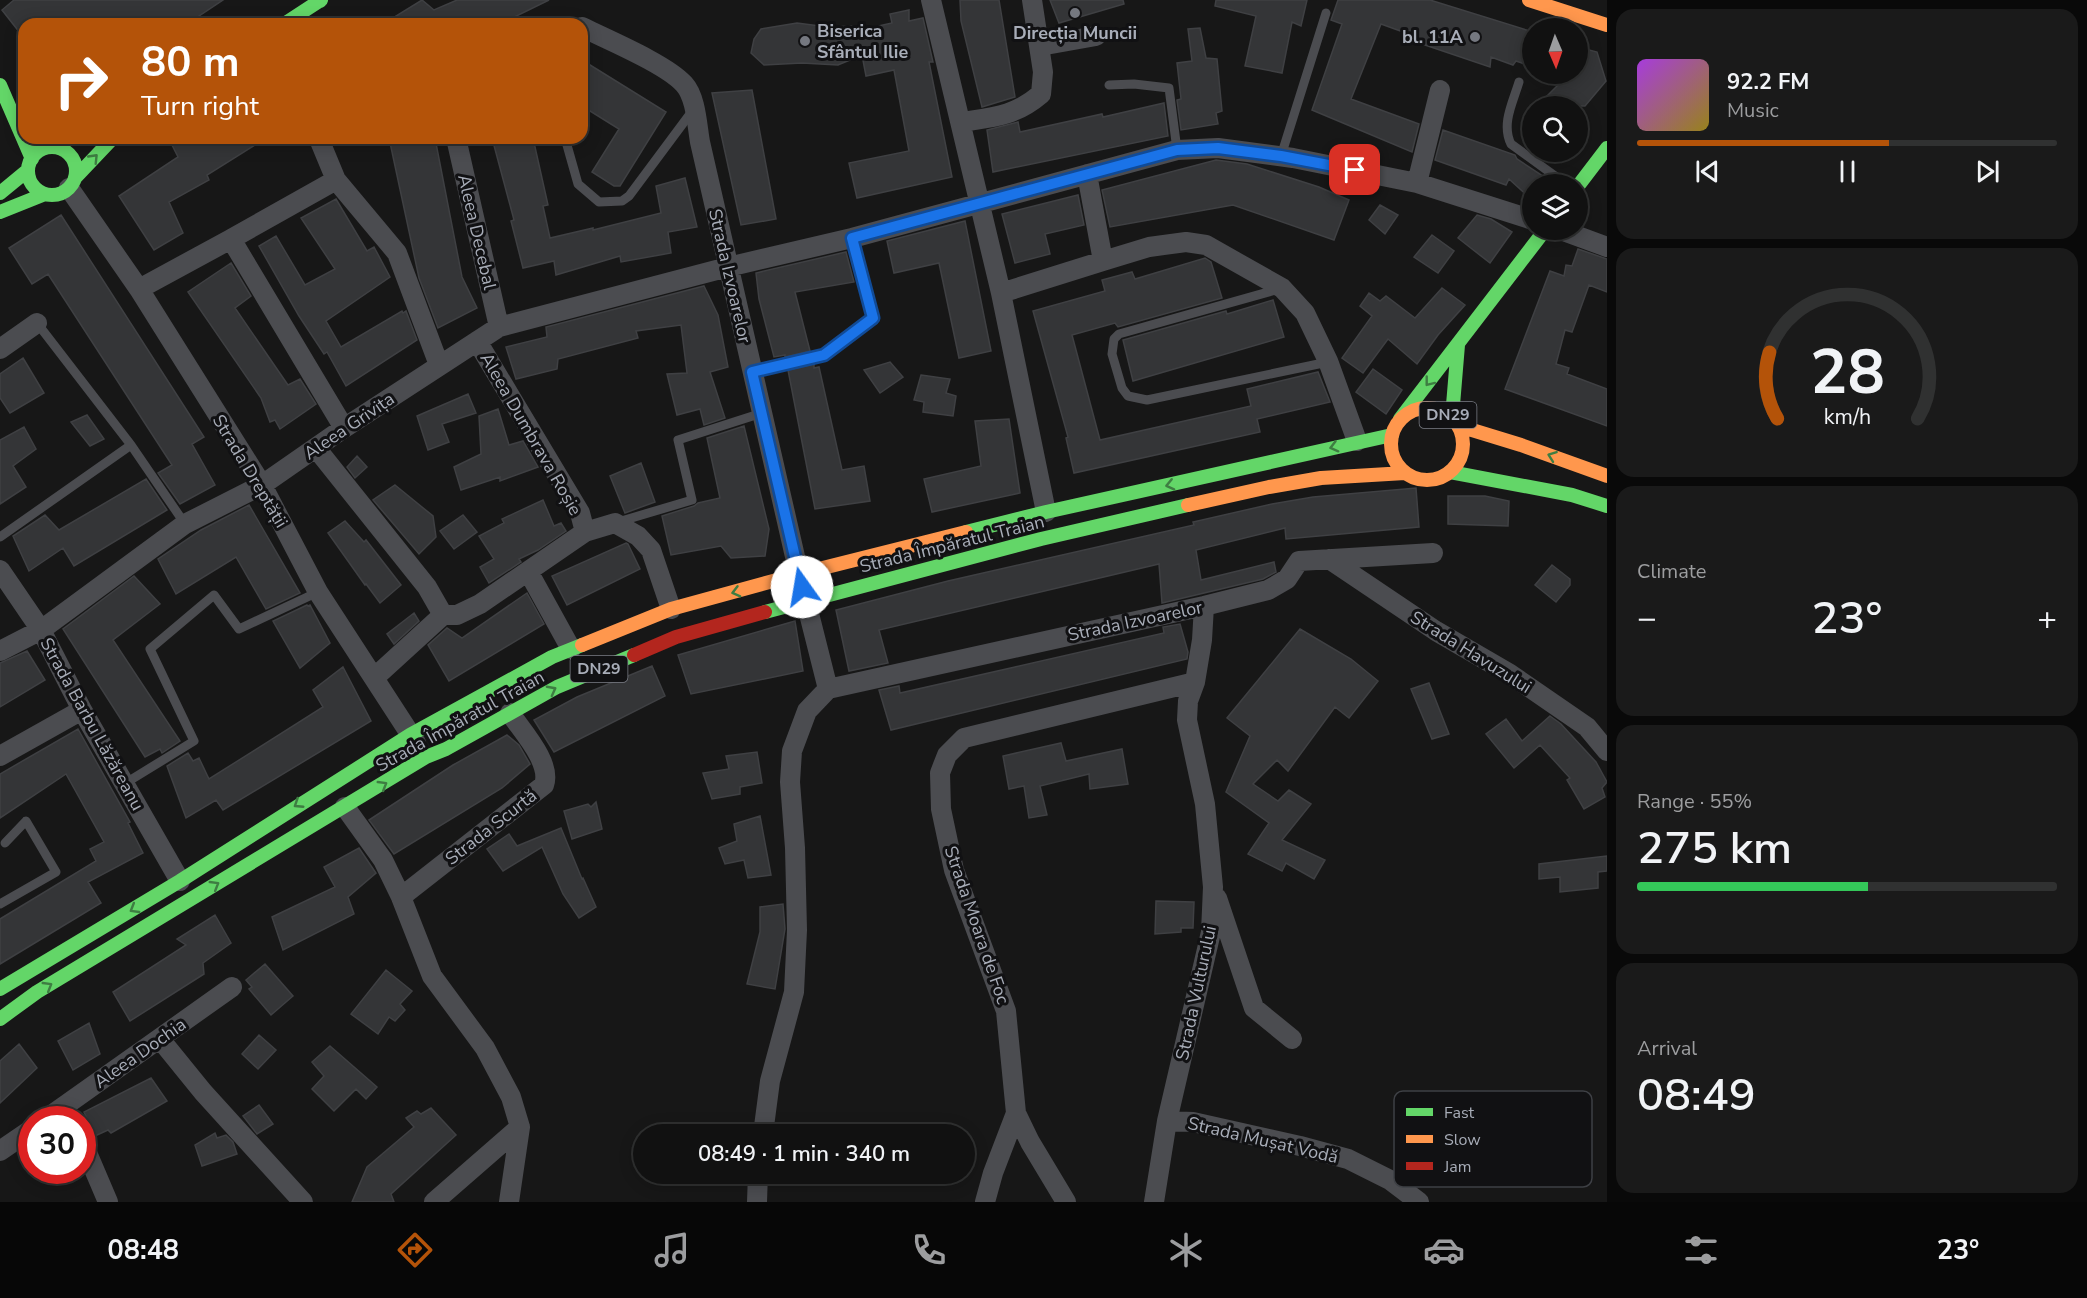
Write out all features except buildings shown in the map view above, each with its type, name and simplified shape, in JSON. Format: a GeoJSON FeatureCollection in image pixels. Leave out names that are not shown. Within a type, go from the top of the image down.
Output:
{"type":"FeatureCollection","features":[{"type":"Feature","properties":{"kind":"main road"},"geometry":{"type":"LineString","coordinates":[[294,18],[323,0]]}},
{"type":"Feature","properties":{"kind":"main road"},"geometry":{"type":"LineString","coordinates":[[1529,0],[1607,26]]}},
{"type":"Feature","properties":{"kind":"main road"},"geometry":{"type":"LineString","coordinates":[[0,79],[18,104]]}},
{"type":"Feature","properties":{"kind":"main road"},"geometry":{"type":"LineString","coordinates":[[0,86],[18,133]]}},
{"type":"Feature","properties":{"kind":"main road"},"geometry":{"type":"LineString","coordinates":[[22,144],[30,164],[33,185],[45,194]]}},
{"type":"Feature","properties":{"kind":"main road"},"geometry":{"type":"LineString","coordinates":[[0,212],[45,194],[62,193],[108,144]]}},
{"type":"Feature","properties":{"kind":"main road"},"geometry":{"type":"LineString","coordinates":[[53,145],[74,162],[73,183]]}},
{"type":"Feature","properties":{"kind":"main road"},"geometry":{"type":"LineString","coordinates":[[0,193],[30,164],[37,153],[53,145],[78,145]]}},
{"type":"Feature","properties":{"kind":"main road"},"geometry":{"type":"LineString","coordinates":[[1587,174],[1607,148]]}},
{"type":"Feature","properties":{"kind":"main road"},"geometry":{"type":"LineString","coordinates":[[1400,419],[1537,240]]}},
{"type":"Feature","properties":{"kind":"main road"},"geometry":{"type":"LineString","coordinates":[[1455,422],[1458,345]]}},
{"type":"Feature","properties":{"kind":"main road","name":"DN29"},"geometry":{"type":"LineString","coordinates":[[1392,435],[1400,419],[1410,411],[1422,408],[1441,411],[1455,422],[1607,476]]}},
{"type":"Feature","properties":{"kind":"main road","name":"DN29"},"geometry":{"type":"LineString","coordinates":[[1404,473],[1415,479],[1428,480],[1440,478],[1450,472],[1458,463],[1462,451],[1463,439],[1455,422]]}},
{"type":"Feature","properties":{"kind":"main road"},"geometry":{"type":"LineString","coordinates":[[1392,435],[1391,453],[1396,465],[1404,473]]}},
{"type":"Feature","properties":{"kind":"main road","name":"Strada Împăratul Traian"},"geometry":{"type":"LineString","coordinates":[[0,990],[180,881],[410,735],[552,657],[671,609],[799,574],[1046,512],[1392,435]]}},
{"type":"Feature","properties":{"kind":"main road","name":"DN29"},"geometry":{"type":"LineString","coordinates":[[1450,472],[1572,495],[1607,506]]}},
{"type":"Feature","properties":{"kind":"main road","name":"Strada Împăratul Traian"},"geometry":{"type":"LineString","coordinates":[[0,1019],[37,992],[426,757],[446,749],[557,687],[676,637],[806,600],[1041,539],[1269,487],[1321,478],[1404,473]]}},
{"type":"Feature","properties":{"kind":"street"},"geometry":{"type":"LineString","coordinates":[[931,0],[1002,293],[1046,512]]}},
{"type":"Feature","properties":{"kind":"street"},"geometry":{"type":"LineString","coordinates":[[962,122],[1010,114],[1027,106],[1041,94],[1043,72],[1032,0]]}},
{"type":"Feature","properties":{"kind":"street","name":"Strada Izvoarelor"},"geometry":{"type":"LineString","coordinates":[[588,31],[664,69],[685,85],[695,108],[700,142],[752,372],[828,689],[1268,590],[1287,579],[1299,561],[1433,553]]}},
{"type":"Feature","properties":{"kind":"street"},"geometry":{"type":"LineString","coordinates":[[1040,46],[1096,36]]}},
{"type":"Feature","properties":{"kind":"street"},"geometry":{"type":"LineString","coordinates":[[1417,183],[1440,90]]}},
{"type":"Feature","properties":{"kind":"street"},"geometry":{"type":"LineString","coordinates":[[321,144],[336,180],[397,253],[439,365]]}},
{"type":"Feature","properties":{"kind":"street","name":"Aleea Decebal"},"geometry":{"type":"LineString","coordinates":[[457,144],[499,327]]}},
{"type":"Feature","properties":{"kind":"street","name":"Aleea Grivița"},"geometry":{"type":"LineString","coordinates":[[0,651],[41,630],[185,524],[262,485],[344,428],[499,327],[728,267],[852,238],[1177,150],[1218,148],[1281,156],[1417,183],[1522,216]]}},
{"type":"Feature","properties":{"kind":"street"},"geometry":{"type":"LineString","coordinates":[[1087,174],[1103,261]]}},
{"type":"Feature","properties":{"kind":"street"},"geometry":{"type":"LineString","coordinates":[[139,289],[336,180]]}},
{"type":"Feature","properties":{"kind":"street","name":"Strada Dreptății"},"geometry":{"type":"LineString","coordinates":[[73,183],[262,485],[318,592],[426,757]]}},
{"type":"Feature","properties":{"kind":"street"},"geometry":{"type":"LineString","coordinates":[[231,239],[344,428]]}},
{"type":"Feature","properties":{"kind":"street"},"geometry":{"type":"LineString","coordinates":[[1588,240],[1607,247]]}},
{"type":"Feature","properties":{"kind":"street"},"geometry":{"type":"LineString","coordinates":[[1002,293],[1149,247],[1186,242],[1206,245],[1282,288],[1305,313],[1328,362],[1357,441]]}},
{"type":"Feature","properties":{"kind":"street"},"geometry":{"type":"LineString","coordinates":[[0,349],[37,323]]}},
{"type":"Feature","properties":{"kind":"street","name":"Aleea Dumbrava Roșie"},"geometry":{"type":"LineString","coordinates":[[477,341],[580,513],[585,532],[615,523]]}},
{"type":"Feature","properties":{"kind":"street"},"geometry":{"type":"LineString","coordinates":[[316,448],[427,587],[443,615]]}},
{"type":"Feature","properties":{"kind":"street"},"geometry":{"type":"LineString","coordinates":[[615,523],[638,536],[651,550],[671,609]]}},
{"type":"Feature","properties":{"kind":"street"},"geometry":{"type":"LineString","coordinates":[[374,678],[443,615],[457,615],[480,604],[585,532]]}},
{"type":"Feature","properties":{"kind":"street","name":"Strada Havuzului"},"geometry":{"type":"LineString","coordinates":[[1329,559],[1437,631],[1510,674],[1587,728],[1607,751]]}},
{"type":"Feature","properties":{"kind":"street","name":"Strada Barbu Lăzăreanu"},"geometry":{"type":"LineString","coordinates":[[0,570],[41,630],[82,710],[180,881]]}},
{"type":"Feature","properties":{"kind":"street"},"geometry":{"type":"LineString","coordinates":[[528,571],[571,649]]}},
{"type":"Feature","properties":{"kind":"street","name":"Strada Vulturului"},"geometry":{"type":"LineString","coordinates":[[1154,1202],[1167,1121],[1211,932],[1213,887],[1205,804],[1187,720],[1188,701],[1195,682],[1202,640],[1204,606]]}},
{"type":"Feature","properties":{"kind":"street","name":"Strada Moara de Foc"},"geometry":{"type":"LineString","coordinates":[[1066,1202],[1030,1142],[1016,1113],[1006,1011],[954,870],[940,809],[940,773],[947,755],[964,738],[1195,682]]}},
{"type":"Feature","properties":{"kind":"street"},"geometry":{"type":"LineString","coordinates":[[764,1124],[770,1081],[794,992],[797,930],[795,848],[790,782],[792,751],[807,711],[828,689]]}},
{"type":"Feature","properties":{"kind":"street"},"geometry":{"type":"LineString","coordinates":[[0,756],[82,710]]}},
{"type":"Feature","properties":{"kind":"street","name":"Strada Scurtă"},"geometry":{"type":"LineString","coordinates":[[401,897],[544,785],[547,777],[543,762],[510,713]]}},
{"type":"Feature","properties":{"kind":"street"},"geometry":{"type":"LineString","coordinates":[[345,807],[383,860],[401,897],[432,976],[485,1048],[511,1097],[520,1127],[509,1202]]}},
{"type":"Feature","properties":{"kind":"street"},"geometry":{"type":"LineString","coordinates":[[1213,887],[1254,1008],[1292,1039]]}},
{"type":"Feature","properties":{"kind":"street","name":"Aleea Dochia"},"geometry":{"type":"LineString","coordinates":[[77,1106],[159,1039],[232,987]]}},
{"type":"Feature","properties":{"kind":"street"},"geometry":{"type":"LineString","coordinates":[[159,1039],[202,1092],[303,1202]]}},
{"type":"Feature","properties":{"kind":"street"},"geometry":{"type":"LineString","coordinates":[[985,1202],[993,1173],[1016,1113]]}},
{"type":"Feature","properties":{"kind":"street","name":"Strada Mușat Vodă"},"geometry":{"type":"LineString","coordinates":[[1167,1121],[1204,1125],[1348,1159],[1394,1183]]}},
{"type":"Feature","properties":{"kind":"street"},"geometry":{"type":"LineString","coordinates":[[434,1202],[520,1127]]}},
{"type":"Feature","properties":{"kind":"street"},"geometry":{"type":"LineString","coordinates":[[0,1150],[18,1138]]}},
{"type":"Feature","properties":{"kind":"street"},"geometry":{"type":"LineString","coordinates":[[96,1174],[108,1202]]}},
{"type":"Feature","properties":{"kind":"street"},"geometry":{"type":"LineString","coordinates":[[757,1202],[758,1184]]}},
{"type":"Feature","properties":{"kind":"street","name":"Strada Mușat Vodă"},"geometry":{"type":"LineString","coordinates":[[1399,1187],[1419,1202]]}},
{"type":"Feature","properties":{"kind":"lane"},"geometry":{"type":"LineString","coordinates":[[1281,156],[1326,13]]}},
{"type":"Feature","properties":{"kind":"lane"},"geometry":{"type":"LineString","coordinates":[[1519,82],[1506,124],[1507,136],[1511,144],[1552,174]]}},
{"type":"Feature","properties":{"kind":"lane"},"geometry":{"type":"LineString","coordinates":[[1109,85],[1134,84],[1169,88],[1177,150]]}},
{"type":"Feature","properties":{"kind":"lane"},"geometry":{"type":"LineString","coordinates":[[567,144],[578,184],[599,202],[622,201],[629,196],[695,108]]}},
{"type":"Feature","properties":{"kind":"lane"},"geometry":{"type":"LineString","coordinates":[[752,372],[824,355],[873,318],[852,238]]}},
{"type":"Feature","properties":{"kind":"lane"},"geometry":{"type":"LineString","coordinates":[[1282,288],[1119,334],[1114,339],[1112,354],[1122,388],[1128,396],[1146,400],[1328,362]]}},
{"type":"Feature","properties":{"kind":"lane"},"geometry":{"type":"LineString","coordinates":[[37,323],[131,445],[185,524]]}},
{"type":"Feature","properties":{"kind":"lane"},"geometry":{"type":"LineString","coordinates":[[615,523],[692,500],[678,440],[762,413]]}},
{"type":"Feature","properties":{"kind":"lane"},"geometry":{"type":"LineString","coordinates":[[0,537],[131,445]]}},
{"type":"Feature","properties":{"kind":"lane"},"geometry":{"type":"LineString","coordinates":[[124,784],[194,741],[150,648],[214,595],[239,629],[318,592]]}},
{"type":"Feature","properties":{"kind":"lane"},"geometry":{"type":"LineString","coordinates":[[0,904],[56,872],[26,821],[5,843]]}},
{"type":"Feature","properties":{"kind":"traffic: fast"},"geometry":{"type":"LineString","coordinates":[[293,18],[321,0]]}},
{"type":"Feature","properties":{"kind":"traffic: fast"},"geometry":{"type":"LineString","coordinates":[[0,85],[18,127]]}},
{"type":"Feature","properties":{"kind":"traffic: fast"},"geometry":{"type":"LineString","coordinates":[[26,144],[32,159]]}},
{"type":"Feature","properties":{"kind":"traffic: fast"},"geometry":{"type":"LineString","coordinates":[[76,177],[107,144]]}},
{"type":"Feature","properties":{"kind":"traffic: fast"},"geometry":{"type":"LineString","coordinates":[[52,147],[69,154],[76,171],[69,188],[52,195],[35,188],[28,171],[35,154],[52,147]]}},
{"type":"Feature","properties":{"kind":"traffic: fast"},"geometry":{"type":"LineString","coordinates":[[1587,174],[1607,148]]}},
{"type":"Feature","properties":{"kind":"traffic: fast"},"geometry":{"type":"LineString","coordinates":[[0,193],[28,170]]}},
{"type":"Feature","properties":{"kind":"traffic: fast"},"geometry":{"type":"LineString","coordinates":[[0,212],[45,194]]}},
{"type":"Feature","properties":{"kind":"traffic: fast"},"geometry":{"type":"LineString","coordinates":[[1400,419],[1537,240]]}},
{"type":"Feature","properties":{"kind":"traffic: fast"},"geometry":{"type":"LineString","coordinates":[[1452,417],[1458,345]]}},
{"type":"Feature","properties":{"kind":"traffic: fast"},"geometry":{"type":"LineString","coordinates":[[966,532],[1392,435]]}},
{"type":"Feature","properties":{"kind":"traffic: fast"},"geometry":{"type":"LineString","coordinates":[[1450,472],[1572,495],[1607,506]]}},
{"type":"Feature","properties":{"kind":"traffic: fast"},"geometry":{"type":"LineString","coordinates":[[765,612],[1041,539],[1188,505]]}},
{"type":"Feature","properties":{"kind":"traffic: fast"},"geometry":{"type":"LineString","coordinates":[[0,989],[180,881],[410,735],[552,657],[582,645]]}},
{"type":"Feature","properties":{"kind":"traffic: fast"},"geometry":{"type":"LineString","coordinates":[[0,1019],[37,992],[426,757],[446,749],[557,687],[634,655]]}},
{"type":"Feature","properties":{"kind":"traffic: slow"},"geometry":{"type":"LineString","coordinates":[[1529,0],[1607,25]]}},
{"type":"Feature","properties":{"kind":"traffic: slow"},"geometry":{"type":"LineString","coordinates":[[1434,408],[1453,418],[1461,430],[1463,444],[1461,458],[1453,470],[1441,478],[1420,480],[1401,470],[1393,458],[1391,437],[1401,418],[1413,410],[1434,408]]}},
{"type":"Feature","properties":{"kind":"traffic: slow"},"geometry":{"type":"LineString","coordinates":[[1459,426],[1521,445],[1607,476]]}},
{"type":"Feature","properties":{"kind":"traffic: slow"},"geometry":{"type":"LineString","coordinates":[[1188,505],[1321,478],[1405,473]]}},
{"type":"Feature","properties":{"kind":"traffic: slow"},"geometry":{"type":"LineString","coordinates":[[582,645],[671,609],[966,532]]}},
{"type":"Feature","properties":{"kind":"traffic: jam"},"geometry":{"type":"LineString","coordinates":[[634,655],[676,637],[765,612]]}},
{"type":"Feature","properties":{"kind":"place","name":"Direcția Muncii"},"geometry":{"type":"Point","coordinates":[1075,13]}},
{"type":"Feature","properties":{"kind":"place","name":"bl. 11A"},"geometry":{"type":"Point","coordinates":[1475,37]}},
{"type":"Feature","properties":{"kind":"place","name":"Biserica Sfântul Ilie"},"geometry":{"type":"Point","coordinates":[805,41]}},
{"type":"Feature","properties":{"kind":"route"},"geometry":{"type":"LineString","coordinates":[[802,587],[752,372],[824,355],[873,318],[852,238],[1177,150],[1218,148],[1281,156],[1355,170]]}}]}
